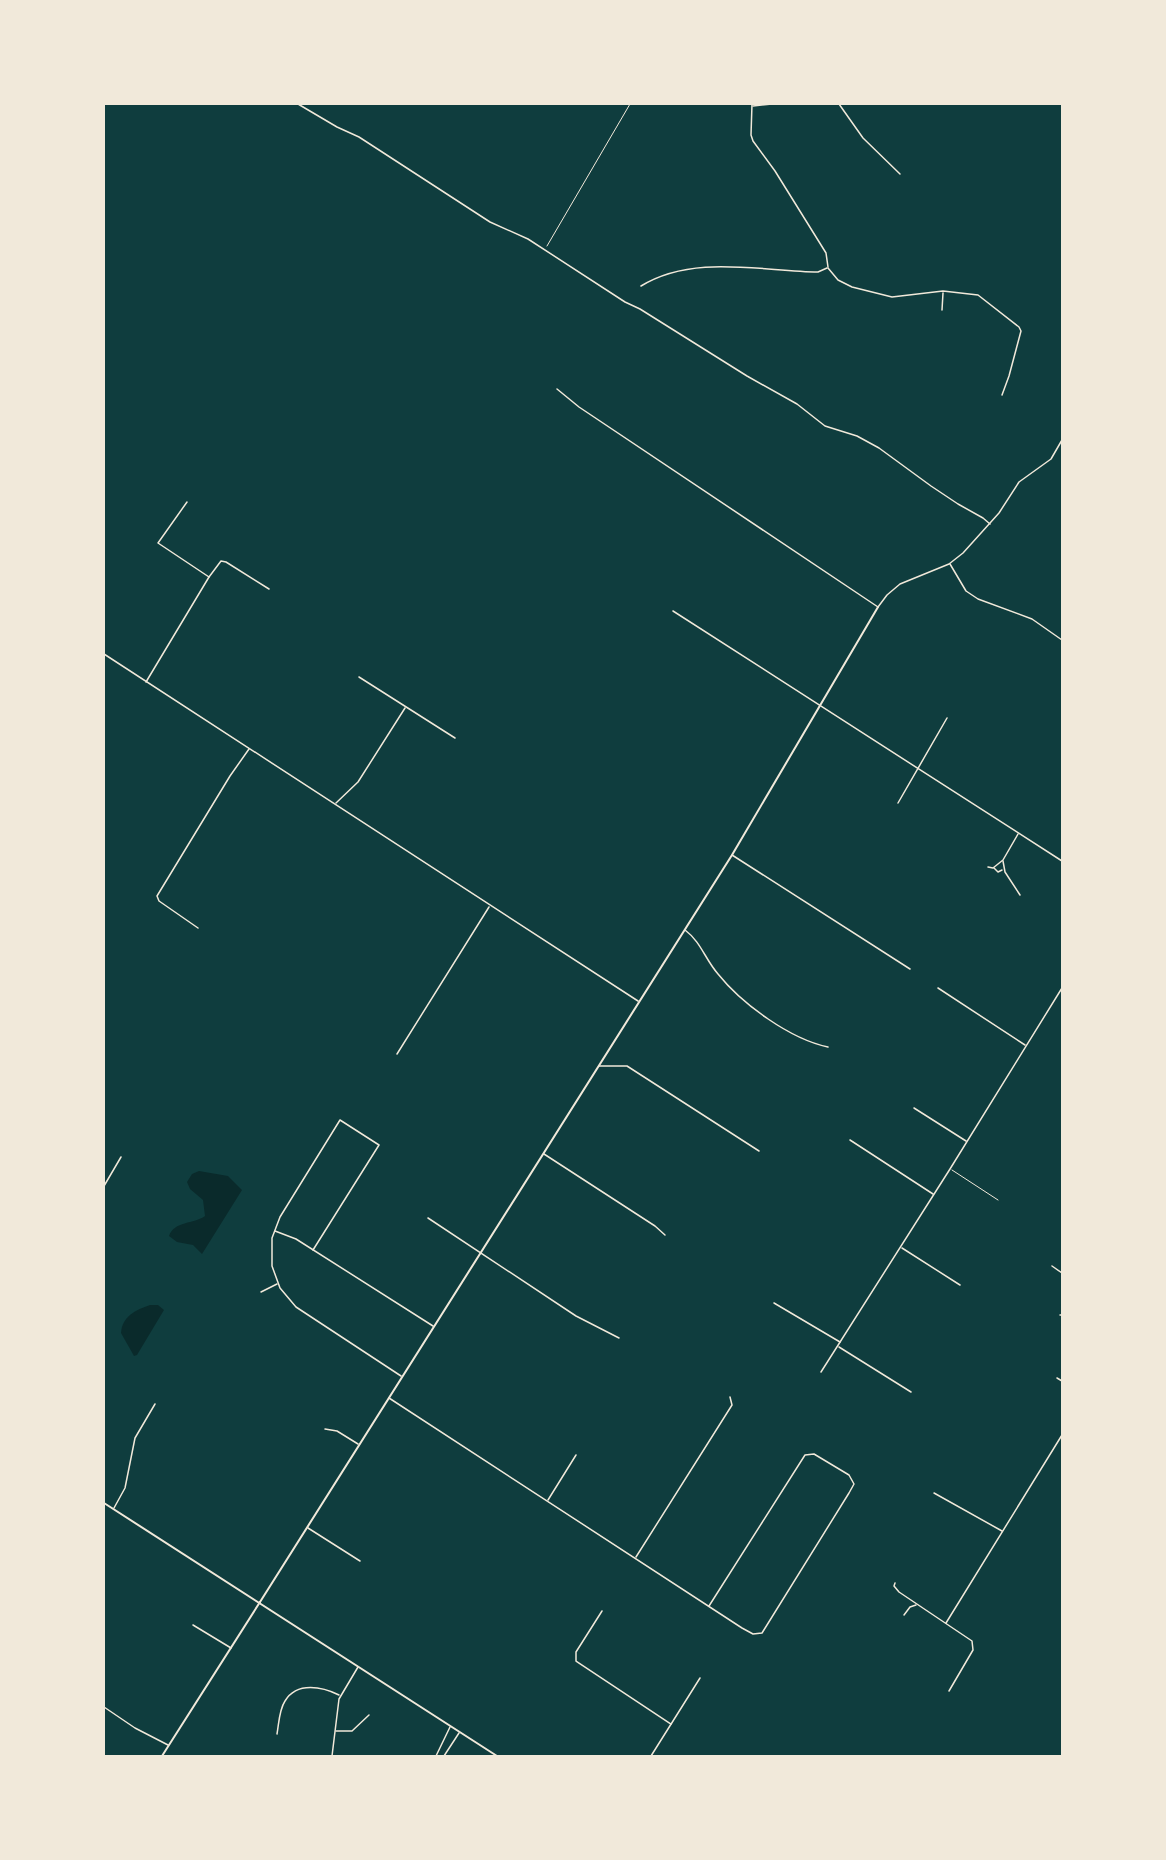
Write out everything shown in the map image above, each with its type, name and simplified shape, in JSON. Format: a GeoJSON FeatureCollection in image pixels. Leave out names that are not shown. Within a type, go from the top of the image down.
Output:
{"type":"FeatureCollection","features":[{"type":"Feature","properties":{"kind":"street"},"geometry":{"type":"LineString","coordinates":[[298,104],[359,137],[490,222],[528,239],[624,302],[650,315],[797,404],[825,426],[857,436],[879,448],[931,486],[990,524]]}},
{"type":"Feature","properties":{"kind":"street"},"geometry":{"type":"LineString","coordinates":[[772,104],[752,105],[751,135],[753,141],[776,171],[821,245],[828,259],[828,268],[838,280],[852,287],[892,297],[943,291],[981,297],[1021,329],[1010,376],[1002,395]]}},
{"type":"Feature","properties":{"kind":"street"},"geometry":{"type":"LineString","coordinates":[[839,104],[863,138],[900,174]]}},
{"type":"Feature","properties":{"kind":"street"},"geometry":{"type":"LineString","coordinates":[[641,286],[665,274],[686,269],[719,267],[818,272],[828,268]]}},
{"type":"Feature","properties":{"kind":"street"},"geometry":{"type":"LineString","coordinates":[[942,310],[943,291]]}},
{"type":"Feature","properties":{"kind":"street"},"geometry":{"type":"LineString","coordinates":[[557,389],[579,407],[878,607]]}},
{"type":"Feature","properties":{"kind":"street"},"geometry":{"type":"LineString","coordinates":[[162,1756],[732,855],[878,607],[900,584],[950,564],[963,553],[990,524],[1019,482],[1052,459],[1062,440]]}},
{"type":"Feature","properties":{"kind":"street"},"geometry":{"type":"LineString","coordinates":[[187,502],[158,543],[209,577]]}},
{"type":"Feature","properties":{"kind":"street"},"geometry":{"type":"LineString","coordinates":[[146,682],[219,563],[224,561],[269,589]]}},
{"type":"Feature","properties":{"kind":"street"},"geometry":{"type":"LineString","coordinates":[[950,564],[966,591],[978,599],[1032,619],[1062,640]]}},
{"type":"Feature","properties":{"kind":"street"},"geometry":{"type":"LineString","coordinates":[[674,611],[1062,861]]}},
{"type":"Feature","properties":{"kind":"street"},"geometry":{"type":"LineString","coordinates":[[104,654],[639,1001]]}},
{"type":"Feature","properties":{"kind":"street"},"geometry":{"type":"LineString","coordinates":[[359,677],[455,738]]}},
{"type":"Feature","properties":{"kind":"street"},"geometry":{"type":"LineString","coordinates":[[335,804],[358,782],[405,708]]}},
{"type":"Feature","properties":{"kind":"street"},"geometry":{"type":"LineString","coordinates":[[898,803],[947,718]]}},
{"type":"Feature","properties":{"kind":"street"},"geometry":{"type":"LineString","coordinates":[[198,928],[159,901],[157,896],[249,748]]}},
{"type":"Feature","properties":{"kind":"street"},"geometry":{"type":"LineString","coordinates":[[993,868],[1003,860],[1018,833]]}},
{"type":"Feature","properties":{"kind":"street"},"geometry":{"type":"LineString","coordinates":[[732,855],[910,969]]}},
{"type":"Feature","properties":{"kind":"street"},"geometry":{"type":"LineString","coordinates":[[1003,860],[1003,869],[1020,895]]}},
{"type":"Feature","properties":{"kind":"street"},"geometry":{"type":"LineString","coordinates":[[988,867],[998,872],[1003,869]]}},
{"type":"Feature","properties":{"kind":"street"},"geometry":{"type":"LineString","coordinates":[[397,1054],[490,906]]}},
{"type":"Feature","properties":{"kind":"street"},"geometry":{"type":"LineString","coordinates":[[684,929],[696,939],[713,967],[741,999],[804,1040],[828,1047]]}},
{"type":"Feature","properties":{"kind":"street"},"geometry":{"type":"LineString","coordinates":[[938,988],[1027,1046]]}},
{"type":"Feature","properties":{"kind":"street"},"geometry":{"type":"LineString","coordinates":[[821,1372],[1062,988]]}},
{"type":"Feature","properties":{"kind":"street"},"geometry":{"type":"LineString","coordinates":[[598,1066],[627,1066],[759,1151]]}},
{"type":"Feature","properties":{"kind":"street"},"geometry":{"type":"LineString","coordinates":[[914,1108],[967,1142]]}},
{"type":"Feature","properties":{"kind":"street"},"geometry":{"type":"LineString","coordinates":[[313,1250],[379,1145],[340,1120],[284,1210],[274,1231],[271,1257],[278,1284],[290,1301],[302,1312],[401,1376]]}},
{"type":"Feature","properties":{"kind":"street"},"geometry":{"type":"LineString","coordinates":[[850,1140],[934,1195]]}},
{"type":"Feature","properties":{"kind":"street"},"geometry":{"type":"LineString","coordinates":[[543,1154],[655,1226],[665,1235]]}},
{"type":"Feature","properties":{"kind":"street"},"geometry":{"type":"LineString","coordinates":[[104,1186],[121,1157]]}},
{"type":"Feature","properties":{"kind":"street"},"geometry":{"type":"LineString","coordinates":[[428,1218],[576,1316],[619,1338]]}},
{"type":"Feature","properties":{"kind":"street"},"geometry":{"type":"LineString","coordinates":[[274,1231],[313,1250],[434,1326]]}},
{"type":"Feature","properties":{"kind":"street"},"geometry":{"type":"LineString","coordinates":[[901,1247],[960,1285]]}},
{"type":"Feature","properties":{"kind":"street"},"geometry":{"type":"LineString","coordinates":[[1052,1266],[1062,1273]]}},
{"type":"Feature","properties":{"kind":"street"},"geometry":{"type":"LineString","coordinates":[[261,1292],[278,1284]]}},
{"type":"Feature","properties":{"kind":"street"},"geometry":{"type":"LineString","coordinates":[[774,1303],[840,1342]]}},
{"type":"Feature","properties":{"kind":"street"},"geometry":{"type":"LineString","coordinates":[[838,1347],[911,1392]]}},
{"type":"Feature","properties":{"kind":"street"},"geometry":{"type":"LineString","coordinates":[[1058,1378],[1062,1381]]}},
{"type":"Feature","properties":{"kind":"street"},"geometry":{"type":"LineString","coordinates":[[389,1397],[750,1633],[759,1634],[853,1487],[853,1481],[849,1475],[814,1454],[807,1454],[801,1459],[709,1606]]}},
{"type":"Feature","properties":{"kind":"street"},"geometry":{"type":"LineString","coordinates":[[636,1557],[732,1405],[730,1397]]}},
{"type":"Feature","properties":{"kind":"street"},"geometry":{"type":"LineString","coordinates":[[113,1509],[125,1488],[135,1438],[154,1404]]}},
{"type":"Feature","properties":{"kind":"street"},"geometry":{"type":"LineString","coordinates":[[325,1429],[337,1431],[359,1445]]}},
{"type":"Feature","properties":{"kind":"street"},"geometry":{"type":"LineString","coordinates":[[946,1623],[1062,1435]]}},
{"type":"Feature","properties":{"kind":"street"},"geometry":{"type":"LineString","coordinates":[[548,1500],[576,1455]]}},
{"type":"Feature","properties":{"kind":"street"},"geometry":{"type":"LineString","coordinates":[[934,1493],[1003,1531]]}},
{"type":"Feature","properties":{"kind":"street"},"geometry":{"type":"LineString","coordinates":[[104,1503],[497,1756]]}},
{"type":"Feature","properties":{"kind":"street"},"geometry":{"type":"LineString","coordinates":[[307,1527],[360,1561]]}},
{"type":"Feature","properties":{"kind":"street"},"geometry":{"type":"LineString","coordinates":[[895,1583],[895,1588],[917,1605],[971,1639],[973,1643],[973,1650],[949,1691]]}},
{"type":"Feature","properties":{"kind":"street"},"geometry":{"type":"LineString","coordinates":[[904,1615],[910,1607],[917,1605]]}},
{"type":"Feature","properties":{"kind":"street"},"geometry":{"type":"LineString","coordinates":[[602,1611],[576,1652],[575,1660],[671,1724]]}},
{"type":"Feature","properties":{"kind":"street"},"geometry":{"type":"LineString","coordinates":[[193,1625],[231,1648]]}},
{"type":"Feature","properties":{"kind":"street"},"geometry":{"type":"LineString","coordinates":[[332,1756],[340,1695],[358,1666]]}},
{"type":"Feature","properties":{"kind":"street"},"geometry":{"type":"LineString","coordinates":[[651,1756],[700,1678]]}},
{"type":"Feature","properties":{"kind":"street"},"geometry":{"type":"LineString","coordinates":[[277,1734],[283,1707],[290,1695],[316,1687],[340,1695]]}},
{"type":"Feature","properties":{"kind":"street"},"geometry":{"type":"LineString","coordinates":[[104,1707],[135,1728],[169,1745]]}},
{"type":"Feature","properties":{"kind":"street"},"geometry":{"type":"LineString","coordinates":[[335,1731],[352,1731],[369,1715]]}},
{"type":"Feature","properties":{"kind":"street"},"geometry":{"type":"LineString","coordinates":[[436,1756],[451,1726]]}},
{"type":"Feature","properties":{"kind":"street"},"geometry":{"type":"LineString","coordinates":[[444,1756],[460,1732]]}},
{"type":"Feature","properties":{"kind":"lane"},"geometry":{"type":"LineString","coordinates":[[950,1169],[963,1180],[998,1200]]}},
{"type":"Feature","properties":{"kind":"path"},"geometry":{"type":"LineString","coordinates":[[545,250],[630,104]]}},
{"type":"Feature","properties":{"kind":"water"},"geometry":{"type":"Polygon","coordinates":[[[199,1171],[228,1176],[242,1190],[202,1254],[193,1245],[177,1242],[169,1236],[180,1225],[205,1216],[203,1200],[190,1189],[187,1182],[192,1174],[199,1171]]]}},
{"type":"Feature","properties":{"kind":"water"},"geometry":{"type":"Polygon","coordinates":[[[150,1305],[158,1305],[164,1310],[137,1355],[134,1356],[121,1333],[122,1327],[131,1314],[150,1305]]]}}]}
